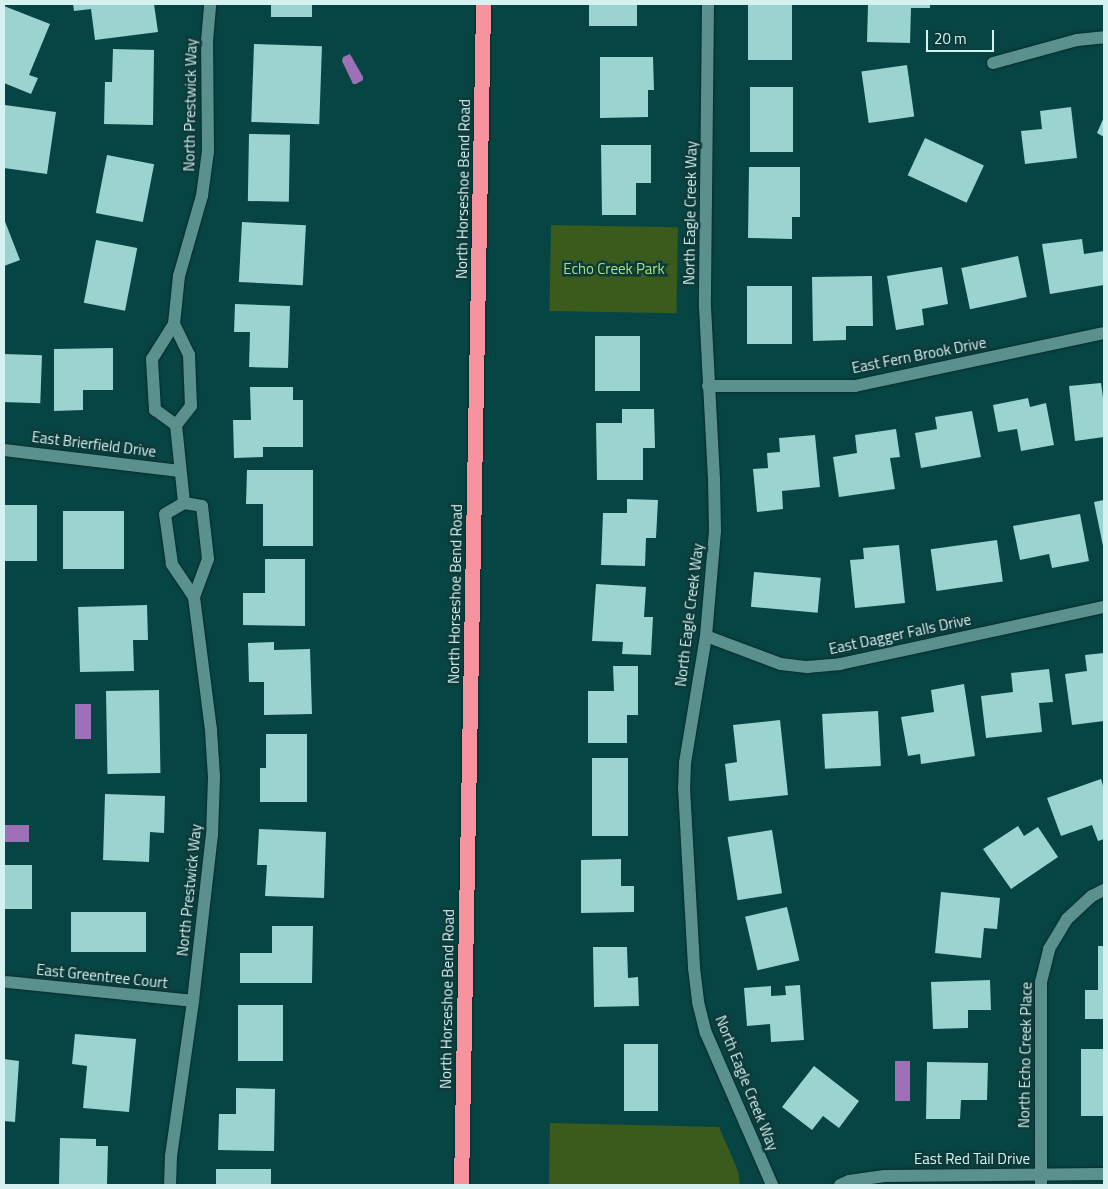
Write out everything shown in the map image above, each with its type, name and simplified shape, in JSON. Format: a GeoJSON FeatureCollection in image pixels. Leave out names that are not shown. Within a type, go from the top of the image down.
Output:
{"type":"FeatureCollection","features":[{"type":"Feature","properties":{"kind":"highway","name":"North Horseshoe Bend Road"},"geometry":{"type":"LineString","coordinates":[[461,1185],[483,4]]}},
{"type":"Feature","properties":{"kind":"street","name":"North Prestwick Way"},"geometry":{"type":"LineString","coordinates":[[176,424],[155,410],[152,359],[174,324],[179,276],[202,196],[208,151],[207,41],[210,4]]}},
{"type":"Feature","properties":{"kind":"street","name":"North Eagle Creek Way"},"geometry":{"type":"LineString","coordinates":[[708,4],[705,307],[715,531],[706,636],[688,737],[684,780],[698,1002],[706,1033],[772,1185]]}},
{"type":"Feature","properties":{"kind":"street"},"geometry":{"type":"LineString","coordinates":[[993,63],[1077,40],[1104,37]]}},
{"type":"Feature","properties":{"kind":"street"},"geometry":{"type":"LineString","coordinates":[[174,324],[188,354],[191,406],[176,424],[184,503]]}},
{"type":"Feature","properties":{"kind":"street","name":"East Fern Brook Drive"},"geometry":{"type":"LineString","coordinates":[[708,386],[855,386],[1104,333]]}},
{"type":"Feature","properties":{"kind":"street","name":"East Brierfield Drive"},"geometry":{"type":"LineString","coordinates":[[4,450],[180,471]]}},
{"type":"Feature","properties":{"kind":"street","name":"North Prestwick Way"},"geometry":{"type":"LineString","coordinates":[[170,1185],[171,1156],[193,1001],[212,835],[214,777],[211,730],[194,597],[172,564],[166,514],[184,503],[202,506],[208,559],[194,597]]}},
{"type":"Feature","properties":{"kind":"street","name":"East Dagger Falls Drive"},"geometry":{"type":"LineString","coordinates":[[706,636],[781,664],[806,668],[840,664],[1104,607]]}},
{"type":"Feature","properties":{"kind":"street","name":"North Echo Creek Place"},"geometry":{"type":"LineString","coordinates":[[1041,1180],[1041,982],[1049,949],[1067,919],[1092,896],[1104,890]]}},
{"type":"Feature","properties":{"kind":"street","name":"East Greentree Court"},"geometry":{"type":"LineString","coordinates":[[7,982],[193,1001]]}},
{"type":"Feature","properties":{"kind":"street","name":"East Red Tail Drive"},"geometry":{"type":"LineString","coordinates":[[840,1185],[849,1181],[885,1176],[1041,1180],[1104,1174]]}},
{"type":"Feature","properties":{"kind":"green space","name":"Echo Creek Park"},"geometry":{"type":"Polygon","coordinates":[[[551,225],[678,227],[676,313],[549,311],[551,225]]]}},
{"type":"Feature","properties":{"kind":"green space"},"geometry":{"type":"Polygon","coordinates":[[[550,1123],[719,1127],[738,1171],[740,1185],[549,1185],[550,1123]]]}},
{"type":"Feature","properties":{"kind":"shaded area"},"geometry":{"type":"Polygon","coordinates":[[[350,54],[363,77],[363,80],[356,84],[353,84],[342,61],[343,57],[350,54]]]}},
{"type":"Feature","properties":{"kind":"shaded area"},"geometry":{"type":"Polygon","coordinates":[[[75,704],[91,704],[91,739],[75,739],[75,704]]]}},
{"type":"Feature","properties":{"kind":"shaded area"},"geometry":{"type":"Polygon","coordinates":[[[4,825],[29,825],[29,842],[4,842],[4,825]]]}},
{"type":"Feature","properties":{"kind":"shaded area"},"geometry":{"type":"Polygon","coordinates":[[[895,1061],[910,1061],[910,1101],[895,1101],[895,1061]]]}},
{"type":"Feature","properties":{"kind":"building"},"geometry":{"type":"Polygon","coordinates":[[[73,4],[154,4],[158,32],[95,40],[91,9],[74,11],[73,4]]]}},
{"type":"Feature","properties":{"kind":"building"},"geometry":{"type":"Polygon","coordinates":[[[271,4],[312,4],[312,17],[271,17],[271,4]]]}},
{"type":"Feature","properties":{"kind":"building"},"geometry":{"type":"Polygon","coordinates":[[[589,4],[637,4],[637,26],[589,26],[589,4]]]}},
{"type":"Feature","properties":{"kind":"building"},"geometry":{"type":"Polygon","coordinates":[[[748,4],[792,4],[792,60],[748,60],[748,4]]]}},
{"type":"Feature","properties":{"kind":"building"},"geometry":{"type":"Polygon","coordinates":[[[868,4],[930,4],[930,8],[911,8],[910,43],[867,42],[868,4]]]}},
{"type":"Feature","properties":{"kind":"building"},"geometry":{"type":"Polygon","coordinates":[[[4,6],[50,24],[29,75],[38,78],[31,94],[4,83],[4,6]]]}},
{"type":"Feature","properties":{"kind":"building"},"geometry":{"type":"Polygon","coordinates":[[[254,44],[322,46],[319,124],[251,122],[254,44]]]}},
{"type":"Feature","properties":{"kind":"building"},"geometry":{"type":"Polygon","coordinates":[[[113,49],[154,50],[153,125],[104,124],[105,82],[112,82],[113,49]]]}},
{"type":"Feature","properties":{"kind":"building"},"geometry":{"type":"Polygon","coordinates":[[[600,57],[653,57],[654,90],[648,90],[648,117],[600,118],[600,57]]]}},
{"type":"Feature","properties":{"kind":"building"},"geometry":{"type":"Polygon","coordinates":[[[907,65],[914,116],[869,123],[861,71],[907,65]]]}},
{"type":"Feature","properties":{"kind":"building"},"geometry":{"type":"Polygon","coordinates":[[[750,87],[793,87],[793,152],[750,152],[750,87]]]}},
{"type":"Feature","properties":{"kind":"building"},"geometry":{"type":"Polygon","coordinates":[[[5,105],[56,112],[47,174],[4,168],[5,105]]]}},
{"type":"Feature","properties":{"kind":"building"},"geometry":{"type":"Polygon","coordinates":[[[1071,107],[1077,158],[1025,164],[1021,131],[1042,129],[1040,111],[1071,107]]]}},
{"type":"Feature","properties":{"kind":"building"},"geometry":{"type":"Polygon","coordinates":[[[1104,117],[1104,137],[1097,133],[1104,117]]]}},
{"type":"Feature","properties":{"kind":"building"},"geometry":{"type":"Polygon","coordinates":[[[249,134],[290,135],[289,202],[248,201],[249,134]]]}},
{"type":"Feature","properties":{"kind":"building"},"geometry":{"type":"Polygon","coordinates":[[[925,138],[984,165],[967,203],[908,175],[925,138]]]}},
{"type":"Feature","properties":{"kind":"building"},"geometry":{"type":"Polygon","coordinates":[[[601,145],[651,145],[651,183],[636,183],[636,215],[602,215],[601,145]]]}},
{"type":"Feature","properties":{"kind":"building"},"geometry":{"type":"Polygon","coordinates":[[[107,155],[154,164],[143,222],[96,213],[107,155]]]}},
{"type":"Feature","properties":{"kind":"building"},"geometry":{"type":"Polygon","coordinates":[[[749,167],[800,167],[800,217],[792,217],[792,239],[748,238],[749,167]]]}},
{"type":"Feature","properties":{"kind":"building"},"geometry":{"type":"Polygon","coordinates":[[[4,219],[20,260],[4,266],[4,219]]]}},
{"type":"Feature","properties":{"kind":"building"},"geometry":{"type":"Polygon","coordinates":[[[242,222],[306,225],[303,285],[239,282],[242,222]]]}},
{"type":"Feature","properties":{"kind":"building"},"geometry":{"type":"Polygon","coordinates":[[[1082,239],[1084,254],[1104,251],[1104,285],[1050,294],[1042,244],[1082,239]]]}},
{"type":"Feature","properties":{"kind":"building"},"geometry":{"type":"Polygon","coordinates":[[[96,240],[137,248],[125,311],[84,303],[96,240]]]}},
{"type":"Feature","properties":{"kind":"building"},"geometry":{"type":"Polygon","coordinates":[[[1018,256],[1027,297],[970,309],[961,268],[1018,256]]]}},
{"type":"Feature","properties":{"kind":"building"},"geometry":{"type":"Polygon","coordinates":[[[942,267],[948,304],[922,309],[924,325],[896,330],[887,276],[942,267]]]}},
{"type":"Feature","properties":{"kind":"building"},"geometry":{"type":"Polygon","coordinates":[[[872,276],[873,326],[846,326],[846,340],[813,341],[812,277],[872,276]]]}},
{"type":"Feature","properties":{"kind":"building"},"geometry":{"type":"Polygon","coordinates":[[[747,286],[792,286],[792,344],[747,344],[747,286]]]}},
{"type":"Feature","properties":{"kind":"building"},"geometry":{"type":"Polygon","coordinates":[[[235,304],[290,306],[288,368],[249,367],[250,332],[234,332],[235,304]]]}},
{"type":"Feature","properties":{"kind":"building"},"geometry":{"type":"Polygon","coordinates":[[[595,336],[640,336],[640,391],[595,391],[595,336]]]}},
{"type":"Feature","properties":{"kind":"building"},"geometry":{"type":"Polygon","coordinates":[[[113,348],[113,390],[83,390],[83,410],[54,411],[54,349],[113,348]]]}},
{"type":"Feature","properties":{"kind":"building"},"geometry":{"type":"Polygon","coordinates":[[[4,354],[42,355],[40,403],[4,402],[4,354]]]}},
{"type":"Feature","properties":{"kind":"building"},"geometry":{"type":"Polygon","coordinates":[[[1101,383],[1104,405],[1104,437],[1075,441],[1069,386],[1101,383]]]}},
{"type":"Feature","properties":{"kind":"building"},"geometry":{"type":"Polygon","coordinates":[[[250,387],[293,387],[293,400],[303,400],[303,447],[263,447],[263,457],[234,458],[233,420],[251,420],[250,387]]]}},
{"type":"Feature","properties":{"kind":"building"},"geometry":{"type":"Polygon","coordinates":[[[1028,398],[1030,407],[1046,403],[1054,445],[1021,451],[1017,429],[998,432],[993,405],[1028,398]]]}},
{"type":"Feature","properties":{"kind":"building"},"geometry":{"type":"Polygon","coordinates":[[[622,409],[654,409],[655,448],[643,448],[643,480],[597,480],[596,423],[622,423],[622,409]]]}},
{"type":"Feature","properties":{"kind":"building"},"geometry":{"type":"Polygon","coordinates":[[[972,411],[981,457],[921,468],[915,433],[937,429],[935,417],[972,411]]]}},
{"type":"Feature","properties":{"kind":"building"},"geometry":{"type":"Polygon","coordinates":[[[896,429],[900,457],[890,458],[895,489],[839,497],[833,457],[857,453],[855,435],[896,429]]]}},
{"type":"Feature","properties":{"kind":"building"},"geometry":{"type":"Polygon","coordinates":[[[815,435],[820,487],[782,491],[783,509],[757,512],[753,469],[768,468],[767,453],[780,452],[779,438],[815,435]]]}},
{"type":"Feature","properties":{"kind":"building"},"geometry":{"type":"Polygon","coordinates":[[[247,470],[313,470],[313,546],[263,546],[263,504],[246,504],[247,470]]]}},
{"type":"Feature","properties":{"kind":"building"},"geometry":{"type":"Polygon","coordinates":[[[627,499],[658,500],[656,538],[646,538],[645,566],[601,565],[603,513],[627,513],[627,499]]]}},
{"type":"Feature","properties":{"kind":"building"},"geometry":{"type":"Polygon","coordinates":[[[1104,500],[1104,545],[1103,546],[1094,502],[1104,500]]]}},
{"type":"Feature","properties":{"kind":"building"},"geometry":{"type":"Polygon","coordinates":[[[4,505],[37,505],[37,561],[4,561],[4,505]]]}},
{"type":"Feature","properties":{"kind":"building"},"geometry":{"type":"Polygon","coordinates":[[[63,511],[124,511],[124,569],[63,569],[63,511]]]}},
{"type":"Feature","properties":{"kind":"building"},"geometry":{"type":"Polygon","coordinates":[[[1080,514],[1089,561],[1052,568],[1049,554],[1020,560],[1013,526],[1080,514]]]}},
{"type":"Feature","properties":{"kind":"building"},"geometry":{"type":"Polygon","coordinates":[[[997,540],[1003,582],[936,591],[931,549],[997,540]]]}},
{"type":"Feature","properties":{"kind":"building"},"geometry":{"type":"Polygon","coordinates":[[[899,545],[905,603],[855,608],[850,560],[864,559],[863,548],[899,545]]]}},
{"type":"Feature","properties":{"kind":"building"},"geometry":{"type":"Polygon","coordinates":[[[265,559],[305,559],[305,626],[243,625],[243,593],[265,593],[265,559]]]}},
{"type":"Feature","properties":{"kind":"building"},"geometry":{"type":"Polygon","coordinates":[[[754,572],[821,578],[818,613],[751,607],[754,572]]]}},
{"type":"Feature","properties":{"kind":"building"},"geometry":{"type":"Polygon","coordinates":[[[596,584],[646,587],[644,617],[653,617],[651,655],[622,654],[623,642],[592,641],[596,584]]]}},
{"type":"Feature","properties":{"kind":"building"},"geometry":{"type":"Polygon","coordinates":[[[147,605],[148,640],[133,640],[134,671],[80,672],[78,607],[147,605]]]}},
{"type":"Feature","properties":{"kind":"building"},"geometry":{"type":"Polygon","coordinates":[[[274,642],[274,650],[310,649],[312,714],[264,715],[264,682],[249,682],[248,643],[274,642]]]}},
{"type":"Feature","properties":{"kind":"building"},"geometry":{"type":"Polygon","coordinates":[[[1104,653],[1104,721],[1072,725],[1065,674],[1087,671],[1085,655],[1104,653]]]}},
{"type":"Feature","properties":{"kind":"building"},"geometry":{"type":"Polygon","coordinates":[[[613,666],[638,666],[638,715],[627,715],[627,743],[588,743],[588,691],[614,691],[613,666]]]}},
{"type":"Feature","properties":{"kind":"building"},"geometry":{"type":"Polygon","coordinates":[[[1049,669],[1053,702],[1039,703],[1042,732],[986,738],[981,696],[1013,692],[1011,673],[1049,669]]]}},
{"type":"Feature","properties":{"kind":"building"},"geometry":{"type":"Polygon","coordinates":[[[964,684],[975,756],[921,764],[920,754],[908,756],[901,717],[934,712],[931,690],[964,684]]]}},
{"type":"Feature","properties":{"kind":"building"},"geometry":{"type":"Polygon","coordinates":[[[159,690],[160,773],[107,774],[106,691],[159,690]]]}},
{"type":"Feature","properties":{"kind":"building"},"geometry":{"type":"Polygon","coordinates":[[[878,711],[881,766],[825,769],[822,714],[878,711]]]}},
{"type":"Feature","properties":{"kind":"building"},"geometry":{"type":"Polygon","coordinates":[[[780,720],[788,795],[729,801],[725,764],[737,762],[733,725],[780,720]]]}},
{"type":"Feature","properties":{"kind":"building"},"geometry":{"type":"Polygon","coordinates":[[[266,734],[307,734],[307,802],[260,802],[260,768],[266,768],[266,734]]]}},
{"type":"Feature","properties":{"kind":"building"},"geometry":{"type":"Polygon","coordinates":[[[592,758],[628,758],[628,836],[592,836],[592,758]]]}},
{"type":"Feature","properties":{"kind":"building"},"geometry":{"type":"Polygon","coordinates":[[[1101,779],[1104,789],[1104,839],[1098,841],[1092,825],[1061,836],[1047,798],[1101,779]]]}},
{"type":"Feature","properties":{"kind":"building"},"geometry":{"type":"Polygon","coordinates":[[[105,794],[165,796],[164,833],[150,832],[149,862],[103,860],[105,794]]]}},
{"type":"Feature","properties":{"kind":"building"},"geometry":{"type":"Polygon","coordinates":[[[1018,826],[1024,836],[1038,827],[1058,857],[1011,889],[983,849],[1018,826]]]}},
{"type":"Feature","properties":{"kind":"building"},"geometry":{"type":"Polygon","coordinates":[[[259,829],[326,832],[324,898],[265,896],[267,865],[257,865],[259,829]]]}},
{"type":"Feature","properties":{"kind":"building"},"geometry":{"type":"Polygon","coordinates":[[[772,830],[782,893],[738,900],[728,837],[772,830]]]}},
{"type":"Feature","properties":{"kind":"building"},"geometry":{"type":"Polygon","coordinates":[[[621,859],[621,886],[634,886],[634,912],[581,913],[581,860],[621,859]]]}},
{"type":"Feature","properties":{"kind":"building"},"geometry":{"type":"Polygon","coordinates":[[[4,865],[32,865],[32,909],[4,909],[4,865]]]}},
{"type":"Feature","properties":{"kind":"building"},"geometry":{"type":"Polygon","coordinates":[[[941,892],[1000,898],[997,929],[984,928],[981,958],[935,953],[941,892]]]}},
{"type":"Feature","properties":{"kind":"building"},"geometry":{"type":"Polygon","coordinates":[[[787,907],[799,961],[757,970],[745,917],[787,907]]]}},
{"type":"Feature","properties":{"kind":"building"},"geometry":{"type":"Polygon","coordinates":[[[71,912],[146,912],[146,952],[71,952],[71,912]]]}},
{"type":"Feature","properties":{"kind":"building"},"geometry":{"type":"Polygon","coordinates":[[[272,926],[313,926],[312,983],[240,983],[240,953],[272,953],[272,926]]]}},
{"type":"Feature","properties":{"kind":"building"},"geometry":{"type":"Polygon","coordinates":[[[1098,946],[1104,946],[1104,1019],[1085,1019],[1085,990],[1098,990],[1098,946]]]}},
{"type":"Feature","properties":{"kind":"building"},"geometry":{"type":"Polygon","coordinates":[[[593,947],[627,947],[628,978],[638,977],[639,1006],[594,1007],[593,947]]]}},
{"type":"Feature","properties":{"kind":"building"},"geometry":{"type":"Polygon","coordinates":[[[990,980],[991,1010],[968,1010],[968,1028],[933,1029],[931,982],[990,980]]]}},
{"type":"Feature","properties":{"kind":"building"},"geometry":{"type":"Polygon","coordinates":[[[800,985],[804,1040],[771,1042],[770,1024],[747,1026],[744,988],[771,986],[771,996],[786,995],[785,986],[800,985]]]}},
{"type":"Feature","properties":{"kind":"building"},"geometry":{"type":"Polygon","coordinates":[[[238,1005],[283,1005],[283,1061],[238,1061],[238,1005]]]}},
{"type":"Feature","properties":{"kind":"building"},"geometry":{"type":"Polygon","coordinates":[[[75,1034],[136,1039],[129,1112],[83,1108],[87,1066],[72,1064],[75,1034]]]}},
{"type":"Feature","properties":{"kind":"building"},"geometry":{"type":"Polygon","coordinates":[[[624,1044],[658,1044],[658,1111],[624,1111],[624,1044]]]}},
{"type":"Feature","properties":{"kind":"building"},"geometry":{"type":"Polygon","coordinates":[[[1081,1049],[1104,1049],[1104,1116],[1081,1116],[1081,1049]]]}},
{"type":"Feature","properties":{"kind":"building"},"geometry":{"type":"Polygon","coordinates":[[[4,1059],[19,1061],[15,1122],[4,1121],[4,1059]]]}},
{"type":"Feature","properties":{"kind":"building"},"geometry":{"type":"Polygon","coordinates":[[[927,1062],[988,1063],[987,1100],[961,1100],[960,1119],[926,1119],[927,1062]]]}},
{"type":"Feature","properties":{"kind":"building"},"geometry":{"type":"Polygon","coordinates":[[[814,1066],[859,1101],[839,1128],[823,1116],[812,1130],[782,1107],[814,1066]]]}},
{"type":"Feature","properties":{"kind":"building"},"geometry":{"type":"Polygon","coordinates":[[[236,1088],[275,1089],[274,1151],[218,1150],[219,1114],[236,1114],[236,1088]]]}},
{"type":"Feature","properties":{"kind":"building"},"geometry":{"type":"Polygon","coordinates":[[[60,1138],[96,1139],[96,1146],[108,1146],[107,1185],[59,1184],[60,1138]]]}},
{"type":"Feature","properties":{"kind":"building"},"geometry":{"type":"Polygon","coordinates":[[[216,1169],[271,1169],[271,1185],[216,1185],[216,1169]]]}}]}
